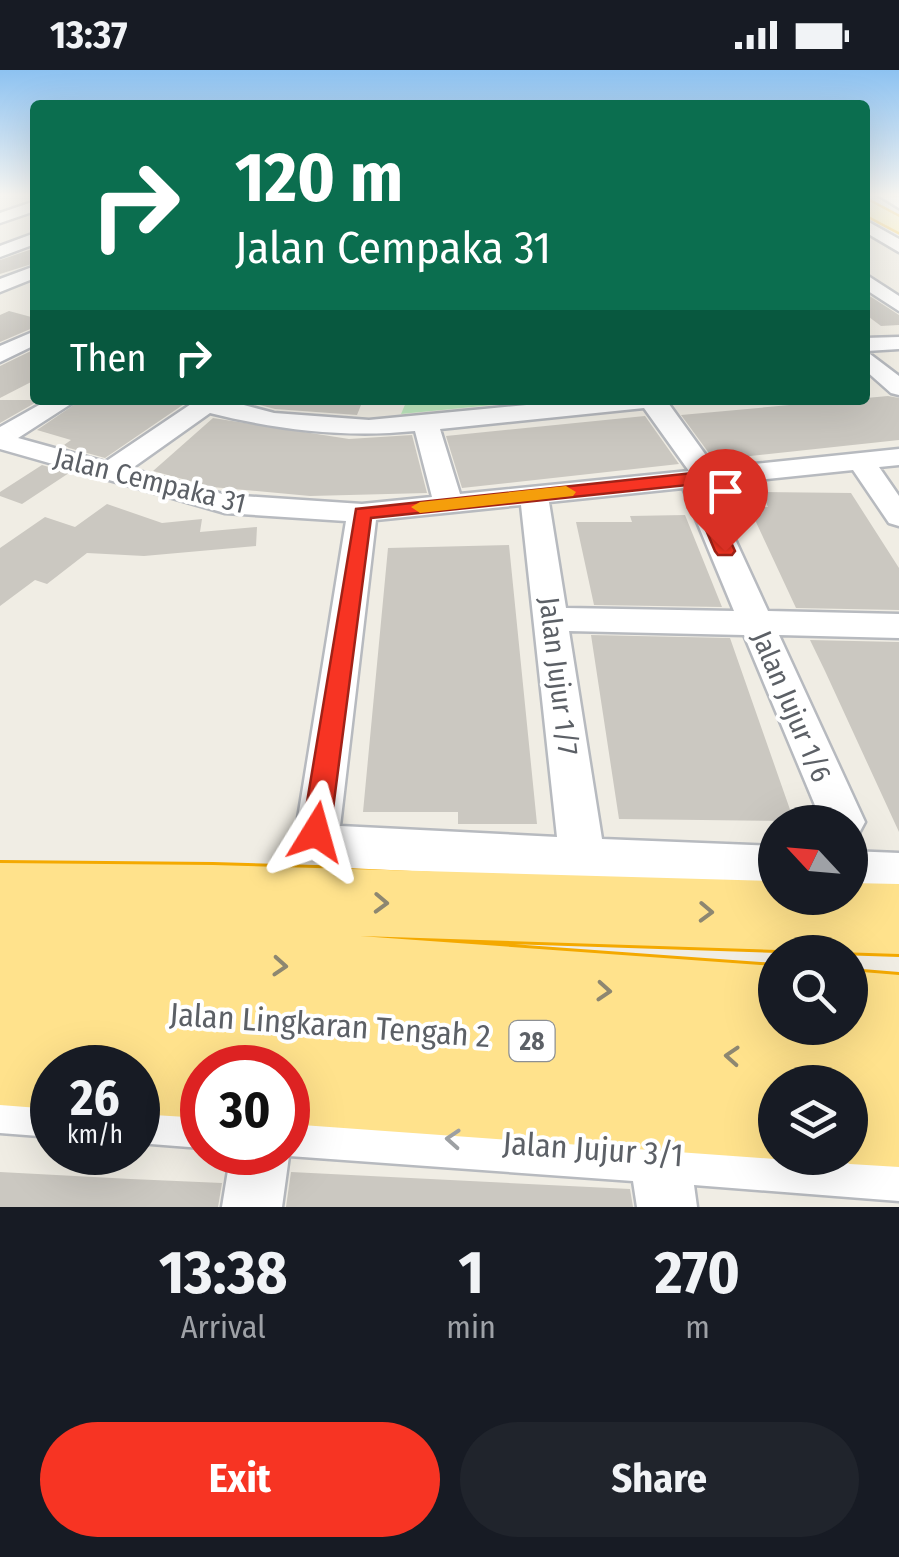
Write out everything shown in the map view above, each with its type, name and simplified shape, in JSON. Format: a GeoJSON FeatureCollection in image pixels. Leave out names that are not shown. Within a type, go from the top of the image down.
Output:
{"type":"FeatureCollection","features":[{"type":"Feature","properties":{"kind":"highway"},"geometry":{"type":"LineString","coordinates":[[0,896],[213,898],[758,891]]}},
{"type":"Feature","properties":{"kind":"highway"},"geometry":{"type":"LineString","coordinates":[[827,915],[899,951]]}},
{"type":"Feature","properties":{"kind":"highway","name":"Jalan Lingkaran Tengah 2"},"geometry":{"type":"LineString","coordinates":[[0,946],[172,1030],[758,1006]]}},
{"type":"Feature","properties":{"kind":"highway","name":"Jalan Lingkaran Tengah 2"},"geometry":{"type":"LineString","coordinates":[[0,999],[172,1030],[899,1069]]}},
{"type":"Feature","properties":{"kind":"highway"},"geometry":{"type":"LineString","coordinates":[[868,1011],[899,1014]]}},
{"type":"Feature","properties":{"kind":"highway"},"geometry":{"type":"LineString","coordinates":[[0,1064],[30,1066]]}},
{"type":"Feature","properties":{"kind":"highway"},"geometry":{"type":"LineString","coordinates":[[310,1084],[758,1115]]}},
{"type":"Feature","properties":{"kind":"highway"},"geometry":{"type":"LineString","coordinates":[[868,1122],[899,1124]]}},
{"type":"Feature","properties":{"kind":"street"},"geometry":{"type":"LineString","coordinates":[[0,253],[30,260]]}},
{"type":"Feature","properties":{"kind":"street"},"geometry":{"type":"LineString","coordinates":[[0,286],[30,274]]}},
{"type":"Feature","properties":{"kind":"street"},"geometry":{"type":"LineString","coordinates":[[870,278],[899,275]]}},
{"type":"Feature","properties":{"kind":"street"},"geometry":{"type":"LineString","coordinates":[[870,283],[899,305]]}},
{"type":"Feature","properties":{"kind":"street"},"geometry":{"type":"LineString","coordinates":[[0,355],[30,340]]}},
{"type":"Feature","properties":{"kind":"street"},"geometry":{"type":"LineString","coordinates":[[870,345],[899,343]]}},
{"type":"Feature","properties":{"kind":"street"},"geometry":{"type":"LineString","coordinates":[[0,439],[57,405]]}},
{"type":"Feature","properties":{"kind":"street"},"geometry":{"type":"LineString","coordinates":[[107,473],[205,405]]}},
{"type":"Feature","properties":{"kind":"street"},"geometry":{"type":"LineString","coordinates":[[219,405],[274,421],[370,428],[603,405]]}},
{"type":"Feature","properties":{"kind":"street"},"geometry":{"type":"LineString","coordinates":[[370,428],[382,405]]}},
{"type":"Feature","properties":{"kind":"street","name":"Jalan Jujur 1/6"},"geometry":{"type":"LineString","coordinates":[[655,405],[701,478],[756,623],[836,805]]}},
{"type":"Feature","properties":{"kind":"street"},"geometry":{"type":"LineString","coordinates":[[426,424],[448,504]]}},
{"type":"Feature","properties":{"kind":"street","name":"Jalan Cempaka 31"},"geometry":{"type":"LineString","coordinates":[[0,439],[225,504],[362,513],[899,457]]}},
{"type":"Feature","properties":{"kind":"street"},"geometry":{"type":"LineString","coordinates":[[861,461],[899,516]]}},
{"type":"Feature","properties":{"kind":"street","name":"Jalan Jujur 1/7"},"geometry":{"type":"LineString","coordinates":[[534,495],[582,856]]}},
{"type":"Feature","properties":{"kind":"street"},"geometry":{"type":"LineString","coordinates":[[362,513],[316,832],[321,840],[346,848],[582,856],[758,887]]}},
{"type":"Feature","properties":{"kind":"street"},"geometry":{"type":"LineString","coordinates":[[552,618],[899,626]]}},
{"type":"Feature","properties":{"kind":"street"},"geometry":{"type":"LineString","coordinates":[[0,1105],[30,1107]]}},
{"type":"Feature","properties":{"kind":"street","name":"Jalan Jujur 3/1"},"geometry":{"type":"LineString","coordinates":[[310,1129],[663,1180],[899,1171]]}},
{"type":"Feature","properties":{"kind":"street"},"geometry":{"type":"LineString","coordinates":[[252,1207],[257,1175]]}},
{"type":"Feature","properties":{"kind":"green space"},"geometry":{"type":"Polygon","coordinates":[[[405,405],[493,405],[401,414],[405,405]]]}},
{"type":"Feature","properties":{"kind":"building"},"geometry":{"type":"Polygon","coordinates":[[[30,250],[30,265],[0,274],[0,260],[30,250]]]}},
{"type":"Feature","properties":{"kind":"building"},"geometry":{"type":"Polygon","coordinates":[[[870,296],[899,315],[899,325],[881,326],[870,318],[870,296]]]}},
{"type":"Feature","properties":{"kind":"building"},"geometry":{"type":"Polygon","coordinates":[[[9,311],[30,317],[30,329],[0,342],[0,315],[9,311]]]}},
{"type":"Feature","properties":{"kind":"building"},"geometry":{"type":"Polygon","coordinates":[[[30,351],[30,383],[0,398],[0,366],[30,351]]]}},
{"type":"Feature","properties":{"kind":"building"},"geometry":{"type":"Polygon","coordinates":[[[870,398],[899,398],[899,440],[714,460],[681,415],[790,405],[870,405],[870,398]]]}},
{"type":"Feature","properties":{"kind":"building"},"geometry":{"type":"Polygon","coordinates":[[[0,400],[30,400],[31,405],[0,423],[0,400]]]}},
{"type":"Feature","properties":{"kind":"building"},"geometry":{"type":"Polygon","coordinates":[[[74,405],[183,405],[105,458],[69,448],[64,445],[71,440],[37,430],[74,405]]]}},
{"type":"Feature","properties":{"kind":"building"},"geometry":{"type":"Polygon","coordinates":[[[259,405],[361,405],[357,415],[259,405]]]}},
{"type":"Feature","properties":{"kind":"building"},"geometry":{"type":"Polygon","coordinates":[[[645,416],[679,464],[462,488],[446,436],[645,416]]]}},
{"type":"Feature","properties":{"kind":"building"},"geometry":{"type":"Polygon","coordinates":[[[213,418],[349,439],[412,435],[427,493],[310,496],[212,487],[153,471],[213,418]]]}},
{"type":"Feature","properties":{"kind":"building"},"geometry":{"type":"Polygon","coordinates":[[[42,465],[69,473],[22,504],[0,496],[0,492],[42,465]]]}},
{"type":"Feature","properties":{"kind":"building"},"geometry":{"type":"Polygon","coordinates":[[[761,492],[851,493],[899,568],[899,610],[796,608],[749,507],[768,507],[761,492]]]}},
{"type":"Feature","properties":{"kind":"building"},"geometry":{"type":"Polygon","coordinates":[[[107,504],[162,523],[202,519],[200,532],[257,527],[256,546],[144,556],[87,553],[47,584],[35,580],[0,606],[0,548],[45,517],[75,527],[107,504]]]}},
{"type":"Feature","properties":{"kind":"building"},"geometry":{"type":"Polygon","coordinates":[[[685,515],[722,607],[594,605],[576,522],[632,522],[630,516],[685,515]]]}},
{"type":"Feature","properties":{"kind":"building"},"geometry":{"type":"Polygon","coordinates":[[[509,545],[537,824],[458,824],[458,812],[363,812],[388,548],[509,545]]]}},
{"type":"Feature","properties":{"kind":"building"},"geometry":{"type":"Polygon","coordinates":[[[591,635],[730,638],[788,805],[758,805],[758,821],[619,819],[591,635]]]}},
{"type":"Feature","properties":{"kind":"building"},"geometry":{"type":"Polygon","coordinates":[[[810,640],[899,642],[899,832],[825,671],[810,640]]]}},
{"type":"Feature","properties":{"kind":"building"},"geometry":{"type":"Polygon","coordinates":[[[0,1172],[222,1183],[218,1207],[0,1207],[0,1172]]]}},
{"type":"Feature","properties":{"kind":"building"},"geometry":{"type":"Polygon","coordinates":[[[310,1173],[630,1189],[633,1207],[286,1207],[291,1175],[310,1173]]]}},
{"type":"Feature","properties":{"kind":"slow traffic"},"geometry":{"type":"LineString","coordinates":[[420,507],[566,492]]}},
{"type":"Feature","properties":{"kind":"route"},"geometry":{"type":"LineString","coordinates":[[316,832],[362,513],[693,479],[725,551]]}}]}
